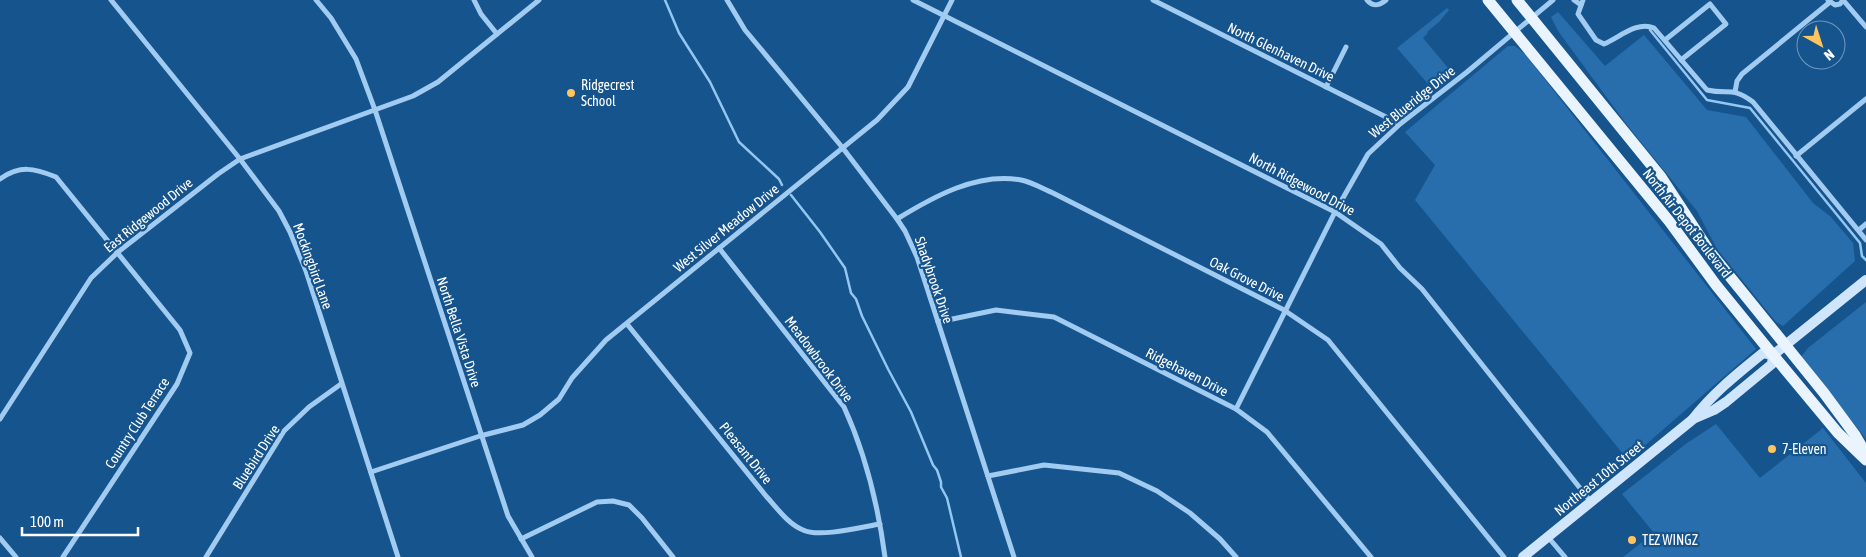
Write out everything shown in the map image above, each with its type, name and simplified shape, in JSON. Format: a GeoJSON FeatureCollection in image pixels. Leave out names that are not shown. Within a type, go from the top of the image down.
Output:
{"type":"FeatureCollection","features":[{"type":"Feature","properties":{"kind":"main road","name":"North Air Depot Boulevard"},"geometry":{"type":"LineString","coordinates":[[1488,0],[1498,6],[1515,32],[1680,234],[1716,285],[1773,355],[1838,433],[1866,460]]}},
{"type":"Feature","properties":{"kind":"main road","name":"North Air Depot Boulevard"},"geometry":{"type":"LineString","coordinates":[[1517,0],[1661,177],[1710,252],[1840,415],[1866,454]]}},
{"type":"Feature","properties":{"kind":"main road"},"geometry":{"type":"LineString","coordinates":[[1644,190],[1661,177]]}},
{"type":"Feature","properties":{"kind":"main road","name":"Northeast 10th Street"},"geometry":{"type":"LineString","coordinates":[[1692,420],[1726,402],[1772,364],[1773,355],[1866,280]]}},
{"type":"Feature","properties":{"kind":"main road","name":"Northeast 10th Street"},"geometry":{"type":"LineString","coordinates":[[1523,557],[1692,420],[1706,401],[1763,353],[1773,355]]}},
{"type":"Feature","properties":{"kind":"street","name":"Mockingbird Lane"},"geometry":{"type":"LineString","coordinates":[[112,0],[240,158],[279,211],[290,232],[306,271],[398,557]]}},
{"type":"Feature","properties":{"kind":"street","name":"North Bella Vista Drive"},"geometry":{"type":"LineString","coordinates":[[316,0],[331,18],[356,59],[375,110],[480,436],[508,516],[532,557]]}},
{"type":"Feature","properties":{"kind":"street"},"geometry":{"type":"LineString","coordinates":[[474,0],[481,14],[496,34]]}},
{"type":"Feature","properties":{"kind":"street","name":"East Ridgewood Drive"},"geometry":{"type":"LineString","coordinates":[[0,419],[91,278],[118,252],[240,158],[413,96],[438,82],[539,0]]}},
{"type":"Feature","properties":{"kind":"street","name":"Shadybrook Drive"},"geometry":{"type":"LineString","coordinates":[[727,0],[745,30],[842,147],[905,230],[917,257],[1014,557]]}},
{"type":"Feature","properties":{"kind":"street","name":"North Ridgewood Drive"},"geometry":{"type":"LineString","coordinates":[[913,0],[1335,212],[1381,244],[1400,268],[1422,290],[1591,502]]}},
{"type":"Feature","properties":{"kind":"street","name":"West Silver Meadow Drive"},"geometry":{"type":"LineString","coordinates":[[372,472],[480,436],[523,425],[540,415],[559,399],[572,378],[606,340],[877,120],[908,87],[952,0]]}},
{"type":"Feature","properties":{"kind":"street","name":"North Glenhaven Drive"},"geometry":{"type":"LineString","coordinates":[[1153,0],[1400,124]]}},
{"type":"Feature","properties":{"kind":"street"},"geometry":{"type":"LineString","coordinates":[[1367,0],[1375,5],[1379,5],[1386,0]]}},
{"type":"Feature","properties":{"kind":"street","name":"West Blueridge Drive"},"geometry":{"type":"LineString","coordinates":[[1236,409],[1284,310],[1335,212],[1368,154],[1400,124],[1553,0]]}},
{"type":"Feature","properties":{"kind":"street"},"geometry":{"type":"LineString","coordinates":[[1574,0],[1582,2],[1578,14],[1596,40],[1604,44],[1615,40],[1636,27],[1647,25],[1654,28],[1707,90],[1735,92],[1753,102],[1866,240]]}},
{"type":"Feature","properties":{"kind":"street"},"geometry":{"type":"LineString","coordinates":[[1735,92],[1737,81],[1742,74],[1829,1],[1838,5],[1843,0],[1866,27]]}},
{"type":"Feature","properties":{"kind":"street"},"geometry":{"type":"LineString","coordinates":[[1665,40],[1710,4],[1726,24],[1681,60]]}},
{"type":"Feature","properties":{"kind":"street"},"geometry":{"type":"LineString","coordinates":[[1326,86],[1346,47]]}},
{"type":"Feature","properties":{"kind":"street"},"geometry":{"type":"LineString","coordinates":[[1796,156],[1866,99]]}},
{"type":"Feature","properties":{"kind":"street","name":"Country Club Terrace"},"geometry":{"type":"LineString","coordinates":[[0,179],[10,173],[26,169],[56,177],[180,330],[190,353],[177,384],[62,557]]}},
{"type":"Feature","properties":{"kind":"street","name":"Oak Grove Drive"},"geometry":{"type":"LineString","coordinates":[[897,219],[924,202],[983,180],[1001,178],[1023,180],[1053,193],[1284,310],[1328,340],[1504,557]]}},
{"type":"Feature","properties":{"kind":"street"},"geometry":{"type":"LineString","coordinates":[[1858,230],[1866,224]]}},
{"type":"Feature","properties":{"kind":"street","name":"Meadowbrook Drive"},"geometry":{"type":"LineString","coordinates":[[719,248],[844,407],[855,431],[874,491],[885,557]]}},
{"type":"Feature","properties":{"kind":"street","name":"Ridgehaven Drive"},"geometry":{"type":"LineString","coordinates":[[938,322],[996,310],[1054,317],[1236,409],[1267,432],[1371,557]]}},
{"type":"Feature","properties":{"kind":"street","name":"Pleasant Drive"},"geometry":{"type":"LineString","coordinates":[[627,324],[787,520],[804,531],[818,534],[880,524]]}},
{"type":"Feature","properties":{"kind":"street","name":"Bluebird Drive"},"geometry":{"type":"LineString","coordinates":[[206,557],[284,431],[309,407],[341,384]]}},
{"type":"Feature","properties":{"kind":"street"},"geometry":{"type":"LineString","coordinates":[[988,476],[1044,465],[1119,473],[1157,491],[1190,513],[1220,539],[1236,557]]}},
{"type":"Feature","properties":{"kind":"street"},"geometry":{"type":"LineString","coordinates":[[521,539],[597,502],[613,501],[629,505],[642,518],[673,557]]}},
{"type":"Feature","properties":{"kind":"street"},"geometry":{"type":"LineString","coordinates":[[1548,536],[1565,557]]}},
{"type":"Feature","properties":{"kind":"street"},"geometry":{"type":"LineString","coordinates":[[0,538],[16,557]]}},
{"type":"Feature","properties":{"kind":"shaded area"},"geometry":{"type":"Polygon","coordinates":[[[1447,8],[1449,10],[1423,38],[1454,75],[1434,91],[1397,48],[1447,8]]]}},
{"type":"Feature","properties":{"kind":"shaded area"},"geometry":{"type":"Polygon","coordinates":[[[1558,12],[1605,66],[1644,35],[1707,110],[1746,117],[1813,203],[1830,216],[1853,243],[1855,261],[1783,326],[1776,322],[1717,249],[1697,211],[1627,125],[1558,31],[1551,17],[1558,12]]]}},
{"type":"Feature","properties":{"kind":"shaded area"},"geometry":{"type":"Polygon","coordinates":[[[1508,46],[1515,46],[1525,54],[1756,349],[1628,460],[1415,200],[1435,165],[1405,132],[1508,46]]]}},
{"type":"Feature","properties":{"kind":"shaded area"},"geometry":{"type":"Polygon","coordinates":[[[1866,302],[1866,439],[1801,357],[1808,348],[1866,302]]]}},
{"type":"Feature","properties":{"kind":"shaded area"},"geometry":{"type":"Polygon","coordinates":[[[1716,424],[1760,478],[1823,428],[1866,483],[1866,557],[1623,557],[1654,533],[1622,494],[1687,443],[1716,424]]]}},
{"type":"Feature","properties":{"kind":"waterway"},"geometry":{"type":"LineString","coordinates":[[665,0],[679,33],[710,82],[739,142],[779,179],[782,185]]}},
{"type":"Feature","properties":{"kind":"waterway"},"geometry":{"type":"LineString","coordinates":[[1650,30],[1707,100],[1750,108],[1860,243],[1862,256],[1866,260]]}},
{"type":"Feature","properties":{"kind":"waterway"},"geometry":{"type":"LineString","coordinates":[[791,195],[845,268],[851,293],[856,299],[862,316],[911,412],[933,465],[937,470],[941,487],[947,498],[961,557]]}},
{"type":"Feature","properties":{"kind":"place","name":"Ridgecrest School"},"geometry":{"type":"Point","coordinates":[571,93]}},
{"type":"Feature","properties":{"kind":"place","name":"7-Eleven"},"geometry":{"type":"Point","coordinates":[1772,449]}},
{"type":"Feature","properties":{"kind":"place","name":"TEZ WINGZ"},"geometry":{"type":"Point","coordinates":[1632,540]}}]}
